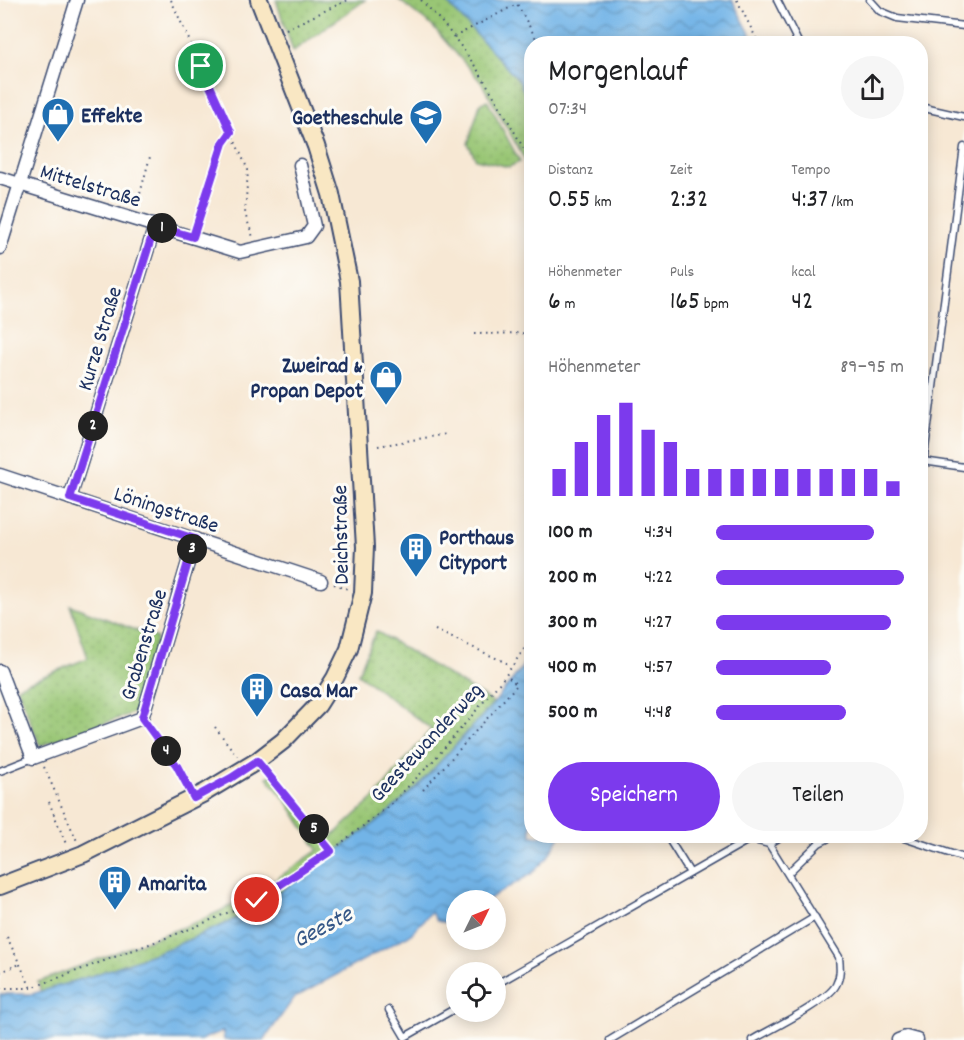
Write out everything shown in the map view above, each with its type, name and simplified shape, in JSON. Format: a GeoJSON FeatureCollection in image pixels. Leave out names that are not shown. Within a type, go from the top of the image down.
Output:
{"type":"FeatureCollection","features":[{"type":"Feature","properties":{"kind":"main road","name":"Deichstraße"},"geometry":{"type":"LineString","coordinates":[[0,886],[73,859],[194,798],[251,765],[284,741],[318,705],[349,649],[363,592],[365,547],[349,281],[332,194],[316,146],[259,0]]}},
{"type":"Feature","properties":{"kind":"street"},"geometry":{"type":"LineString","coordinates":[[0,248],[77,0]]}},
{"type":"Feature","properties":{"kind":"street","name":"Mittelstraße"},"geometry":{"type":"LineString","coordinates":[[0,178],[240,252],[306,237],[314,226],[300,165]]}},
{"type":"Feature","properties":{"kind":"street","name":"Kurze Straße"},"geometry":{"type":"LineString","coordinates":[[70,498],[155,226]]}},
{"type":"Feature","properties":{"kind":"street","name":"Löningstraße"},"geometry":{"type":"LineString","coordinates":[[0,475],[321,581]]}},
{"type":"Feature","properties":{"kind":"street","name":"Grabenstraße"},"geometry":{"type":"LineString","coordinates":[[36,757],[142,718],[195,539]]}},
{"type":"Feature","properties":{"kind":"street"},"geometry":{"type":"LineString","coordinates":[[0,671],[36,757]]}},
{"type":"Feature","properties":{"kind":"street"},"geometry":{"type":"LineString","coordinates":[[898,1040],[906,1037],[917,1040]]}},
{"type":"Feature","properties":{"kind":"lane"},"geometry":{"type":"LineString","coordinates":[[777,0],[795,36]]}},
{"type":"Feature","properties":{"kind":"lane"},"geometry":{"type":"LineString","coordinates":[[870,0],[880,11],[897,18],[964,26]]}},
{"type":"Feature","properties":{"kind":"lane"},"geometry":{"type":"LineString","coordinates":[[928,109],[964,117]]}},
{"type":"Feature","properties":{"kind":"lane"},"geometry":{"type":"LineString","coordinates":[[928,423],[964,147]]}},
{"type":"Feature","properties":{"kind":"lane"},"geometry":{"type":"LineString","coordinates":[[928,462],[964,467]]}},
{"type":"Feature","properties":{"kind":"lane"},"geometry":{"type":"LineString","coordinates":[[0,771],[36,757]]}},
{"type":"Feature","properties":{"kind":"lane"},"geometry":{"type":"LineString","coordinates":[[671,843],[690,873]]}},
{"type":"Feature","properties":{"kind":"lane"},"geometry":{"type":"LineString","coordinates":[[506,979],[743,843]]}},
{"type":"Feature","properties":{"kind":"lane"},"geometry":{"type":"LineString","coordinates":[[752,1040],[823,998],[836,986],[841,971],[839,957],[770,844],[766,843]]}},
{"type":"Feature","properties":{"kind":"lane"},"geometry":{"type":"LineString","coordinates":[[788,873],[819,843]]}},
{"type":"Feature","properties":{"kind":"lane"},"geometry":{"type":"LineString","coordinates":[[919,843],[964,858]]}},
{"type":"Feature","properties":{"kind":"lane"},"geometry":{"type":"LineString","coordinates":[[610,1040],[815,917]]}},
{"type":"Feature","properties":{"kind":"lane"},"geometry":{"type":"LineString","coordinates":[[389,1010],[405,1037],[446,1014]]}},
{"type":"Feature","properties":{"kind":"path"},"geometry":{"type":"LineString","coordinates":[[171,0],[248,170],[245,214],[258,248]]}},
{"type":"Feature","properties":{"kind":"path"},"geometry":{"type":"LineString","coordinates":[[272,36],[348,0]]}},
{"type":"Feature","properties":{"kind":"path"},"geometry":{"type":"LineString","coordinates":[[421,0],[446,25],[484,78],[524,149]]}},
{"type":"Feature","properties":{"kind":"path"},"geometry":{"type":"LineString","coordinates":[[514,0],[535,36]]}},
{"type":"Feature","properties":{"kind":"path"},"geometry":{"type":"LineString","coordinates":[[737,0],[755,36]]}},
{"type":"Feature","properties":{"kind":"path"},"geometry":{"type":"LineString","coordinates":[[454,37],[517,4]]}},
{"type":"Feature","properties":{"kind":"path"},"geometry":{"type":"LineString","coordinates":[[193,237],[223,143],[231,132]]}},
{"type":"Feature","properties":{"kind":"path"},"geometry":{"type":"LineString","coordinates":[[132,219],[152,153]]}},
{"type":"Feature","properties":{"kind":"path"},"geometry":{"type":"LineString","coordinates":[[474,334],[524,333]]}},
{"type":"Feature","properties":{"kind":"path"},"geometry":{"type":"LineString","coordinates":[[378,446],[447,435]]}},
{"type":"Feature","properties":{"kind":"path"},"geometry":{"type":"LineString","coordinates":[[334,585],[350,589]]}},
{"type":"Feature","properties":{"kind":"path"},"geometry":{"type":"LineString","coordinates":[[435,630],[512,666]]}},
{"type":"Feature","properties":{"kind":"path","name":"Geestewanderweg"},"geometry":{"type":"LineString","coordinates":[[0,988],[31,988],[190,929],[257,900],[331,851],[390,805],[434,760],[506,675],[524,649]]}},
{"type":"Feature","properties":{"kind":"path"},"geometry":{"type":"LineString","coordinates":[[423,790],[517,685],[506,675]]}},
{"type":"Feature","properties":{"kind":"path"},"geometry":{"type":"LineString","coordinates":[[142,718],[177,766],[194,798]]}},
{"type":"Feature","properties":{"kind":"path"},"geometry":{"type":"LineString","coordinates":[[215,727],[331,851]]}},
{"type":"Feature","properties":{"kind":"path"},"geometry":{"type":"LineString","coordinates":[[36,757],[74,834]]}},
{"type":"Feature","properties":{"kind":"path"},"geometry":{"type":"LineString","coordinates":[[49,802],[73,859]]}},
{"type":"Feature","properties":{"kind":"path"},"geometry":{"type":"LineString","coordinates":[[7,937],[31,988]]}},
{"type":"Feature","properties":{"kind":"path"},"geometry":{"type":"LineString","coordinates":[[0,972],[20,964]]}},
{"type":"Feature","properties":{"kind":"green space"},"geometry":{"type":"Polygon","coordinates":[[[276,0],[365,0],[293,51],[276,0]]]}},
{"type":"Feature","properties":{"kind":"green space"},"geometry":{"type":"Polygon","coordinates":[[[399,0],[445,0],[519,81],[524,91],[524,159],[481,82],[432,26],[399,0]]]}},
{"type":"Feature","properties":{"kind":"green space"},"geometry":{"type":"Polygon","coordinates":[[[487,100],[520,162],[509,167],[476,159],[468,144],[480,104],[487,100]]]}},
{"type":"Feature","properties":{"kind":"green space"},"geometry":{"type":"Polygon","coordinates":[[[70,605],[157,638],[136,712],[40,746],[17,687],[88,658],[70,605]]]}},
{"type":"Feature","properties":{"kind":"green space"},"geometry":{"type":"Polygon","coordinates":[[[376,631],[494,703],[417,787],[382,818],[260,906],[172,947],[41,992],[38,982],[199,921],[252,896],[318,850],[287,802],[267,777],[273,774],[328,840],[375,797],[431,729],[358,674],[376,631]]]}},
{"type":"Feature","properties":{"kind":"water"},"geometry":{"type":"Polygon","coordinates":[[[445,0],[732,0],[751,36],[524,36],[524,91],[519,81],[445,0]]]}},
{"type":"Feature","properties":{"kind":"water","name":"Geeste"},"geometry":{"type":"Polygon","coordinates":[[[524,663],[524,843],[556,843],[547,858],[531,874],[504,890],[446,890],[446,923],[437,921],[431,912],[411,934],[294,998],[264,1040],[224,1040],[223,1031],[200,1040],[0,1040],[0,994],[32,994],[94,975],[172,947],[261,906],[382,818],[417,787],[494,703],[524,663]]]}},
{"type":"Feature","properties":{"kind":"place","name":"Effekte"},"geometry":{"type":"Point","coordinates":[58,143]}},
{"type":"Feature","properties":{"kind":"place","name":"Goetheschule"},"geometry":{"type":"Point","coordinates":[426,145]}},
{"type":"Feature","properties":{"kind":"place","name":"Zweirad & Propan Depot"},"geometry":{"type":"Point","coordinates":[386,406]}},
{"type":"Feature","properties":{"kind":"place","name":"Porthaus Cityport"},"geometry":{"type":"Point","coordinates":[416,578]}},
{"type":"Feature","properties":{"kind":"place","name":"Casa Mar"},"geometry":{"type":"Point","coordinates":[257,718]}},
{"type":"Feature","properties":{"kind":"place","name":"Amarita"},"geometry":{"type":"Point","coordinates":[115,911]}},
{"type":"Feature","properties":{"kind":"route"},"geometry":{"type":"LineString","coordinates":[[201,66],[231,132],[223,143],[193,237],[155,226],[70,498],[195,539],[142,718],[177,766],[194,798],[257,761],[331,851],[257,900]]}}]}
